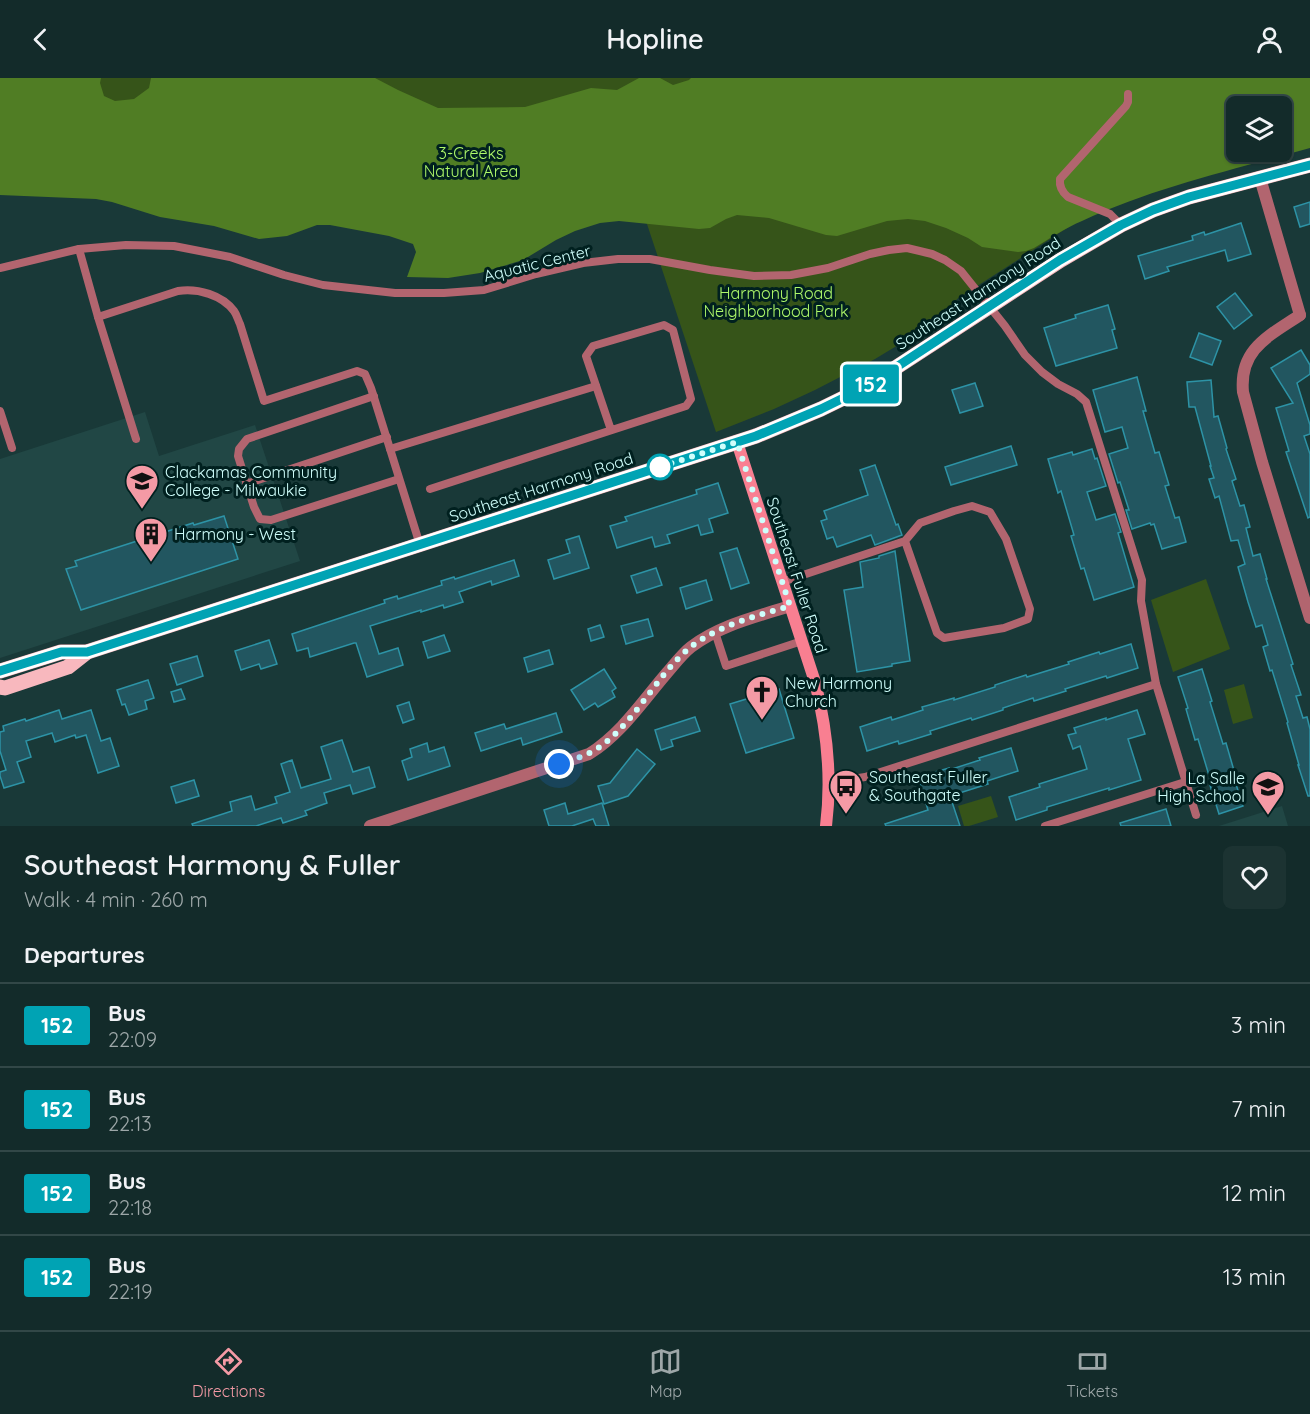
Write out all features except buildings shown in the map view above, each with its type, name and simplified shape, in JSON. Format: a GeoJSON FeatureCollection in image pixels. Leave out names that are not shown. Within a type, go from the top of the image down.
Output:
{"type":"FeatureCollection","features":[{"type":"Feature","properties":{"kind":"main road","name":"Southeast Harmony Road"},"geometry":{"type":"LineString","coordinates":[[0,671],[61,652],[87,652],[737,442],[789,423],[866,387],[1060,260],[1145,213],[1180,200],[1310,165]]}},
{"type":"Feature","properties":{"kind":"main road","name":"Southeast Harmony Road"},"geometry":{"type":"LineString","coordinates":[[0,687],[5,688],[68,667],[87,652]]}},
{"type":"Feature","properties":{"kind":"street"},"geometry":{"type":"LineString","coordinates":[[1260,178],[1305,315],[1255,347],[1246,363],[1242,381],[1243,392],[1310,618]]}},
{"type":"Feature","properties":{"kind":"street","name":"Southeast Fuller Road"},"geometry":{"type":"LineString","coordinates":[[737,442],[821,704],[828,781],[826,826]]}},
{"type":"Feature","properties":{"kind":"street"},"geometry":{"type":"LineString","coordinates":[[370,826],[589,754],[624,725],[690,648],[730,625],[790,606]]}},
{"type":"Feature","properties":{"kind":"lane"},"geometry":{"type":"LineString","coordinates":[[1121,225],[1110,214],[1068,197],[1059,184],[1060,179],[1125,106],[1128,102],[1128,94]]}},
{"type":"Feature","properties":{"kind":"lane","name":"Aquatic Center"},"geometry":{"type":"LineString","coordinates":[[0,268],[80,249],[174,246],[230,256],[284,275],[323,285],[405,293],[444,293],[484,290],[583,263],[618,259],[650,259],[754,276],[791,275],[828,268],[889,250],[907,248],[932,254],[961,271],[1025,355],[1042,372],[1086,402],[1142,580],[1141,601],[1156,684],[1196,815]]}},
{"type":"Feature","properties":{"kind":"lane"},"geometry":{"type":"LineString","coordinates":[[80,249],[98,317],[136,440]]}},
{"type":"Feature","properties":{"kind":"lane"},"geometry":{"type":"LineString","coordinates":[[98,317],[178,291],[191,289],[226,302],[236,313],[264,401],[357,371],[364,374],[369,380],[420,545]]}},
{"type":"Feature","properties":{"kind":"lane"},"geometry":{"type":"LineString","coordinates":[[430,489],[687,406],[692,399],[673,330],[664,325],[593,346],[586,356],[611,430]]}},
{"type":"Feature","properties":{"kind":"lane"},"geometry":{"type":"LineString","coordinates":[[390,449],[596,386]]}},
{"type":"Feature","properties":{"kind":"lane"},"geometry":{"type":"LineString","coordinates":[[374,396],[247,440],[239,449],[238,456],[246,484],[260,519],[271,520],[399,479]]}},
{"type":"Feature","properties":{"kind":"lane"},"geometry":{"type":"LineString","coordinates":[[0,411],[12,448]]}},
{"type":"Feature","properties":{"kind":"lane"},"geometry":{"type":"LineString","coordinates":[[246,484],[387,437]]}},
{"type":"Feature","properties":{"kind":"lane"},"geometry":{"type":"LineString","coordinates":[[782,582],[905,541],[920,523],[972,506],[990,512],[1006,539],[1030,609],[1028,619],[1004,628],[944,638],[937,633],[905,541]]}},
{"type":"Feature","properties":{"kind":"lane"},"geometry":{"type":"LineString","coordinates":[[715,632],[726,666],[802,641]]}},
{"type":"Feature","properties":{"kind":"lane"},"geometry":{"type":"LineString","coordinates":[[828,781],[865,777],[1156,684]]}},
{"type":"Feature","properties":{"kind":"lane"},"geometry":{"type":"LineString","coordinates":[[1045,826],[1185,782]]}},
{"type":"Feature","properties":{"kind":"shaded area","name":"Clackamas Community College - Milwaukie"},"geometry":{"type":"Polygon","coordinates":[[[145,412],[159,456],[255,425],[300,561],[0,658],[0,459],[145,412]]]}},
{"type":"Feature","properties":{"kind":"shaded area","name":"La Salle High School"},"geometry":{"type":"Polygon","coordinates":[[[1282,806],[1288,826],[1219,826],[1282,806]]]}},
{"type":"Feature","properties":{"kind":"green space","name":"3-Creeks Natural Area"},"geometry":{"type":"Polygon","coordinates":[[[0,78],[1310,78],[1310,140],[1292,119],[1292,96],[1226,96],[1226,157],[1197,172],[1078,221],[957,299],[953,307],[933,324],[875,359],[774,409],[716,432],[642,209],[0,78]]]}},
{"type":"Feature","properties":{"kind":"green space","name":"3-Creeks Natural Area"},"geometry":{"type":"Polygon","coordinates":[[[0,78],[101,78],[100,83],[104,96],[115,101],[134,99],[149,88],[151,78],[375,78],[438,108],[525,107],[591,88],[617,90],[639,78],[660,78],[673,85],[691,78],[1310,78],[1310,148],[1292,153],[1292,96],[1226,96],[1226,162],[1259,162],[1138,198],[1076,224],[1034,248],[1018,252],[982,247],[968,238],[925,221],[908,219],[887,221],[837,236],[826,235],[769,218],[737,215],[710,228],[699,229],[619,221],[600,223],[556,240],[523,260],[480,273],[448,278],[407,277],[416,252],[413,244],[389,236],[330,225],[317,225],[287,236],[259,239],[214,226],[160,217],[96,199],[0,195],[0,78]]]}},
{"type":"Feature","properties":{"kind":"green space"},"geometry":{"type":"Polygon","coordinates":[[[1206,579],[1230,649],[1173,672],[1151,600],[1206,579]]]}},
{"type":"Feature","properties":{"kind":"green space"},"geometry":{"type":"Polygon","coordinates":[[[1244,684],[1253,718],[1233,724],[1224,690],[1244,684]]]}},
{"type":"Feature","properties":{"kind":"green space"},"geometry":{"type":"Polygon","coordinates":[[[991,796],[998,817],[964,826],[958,806],[991,796]]]}},
{"type":"Feature","properties":{"kind":"bus line","name":"152"},"geometry":{"type":"LineString","coordinates":[[0,671],[61,652],[87,652],[756,436],[866,387],[1060,260],[1121,225],[1189,197],[1310,165]]}},
{"type":"Feature","properties":{"kind":"place","name":"Clackamas Community College - Milwaukie"},"geometry":{"type":"Point","coordinates":[142,510]}},
{"type":"Feature","properties":{"kind":"place","name":"Harmony - West"},"geometry":{"type":"Point","coordinates":[151,563]}},
{"type":"Feature","properties":{"kind":"place","name":"New Harmony Church"},"geometry":{"type":"Point","coordinates":[762,721]}},
{"type":"Feature","properties":{"kind":"place","name":"Southeast Fuller & Southgate"},"geometry":{"type":"Point","coordinates":[846,815]}},
{"type":"Feature","properties":{"kind":"place","name":"La Salle High School"},"geometry":{"type":"Point","coordinates":[1268,816]}},
{"type":"Feature","properties":{"kind":"route"},"geometry":{"type":"LineString","coordinates":[[559,764],[589,754],[605,743],[624,725],[674,664],[703,638],[730,625],[790,606],[737,442],[660,467]]}},
{"type":"Feature","properties":{"kind":"park label","name":"Harmony Road Neighborhood Park"},"geometry":{"type":"Point","coordinates":[776,302]}}]}
